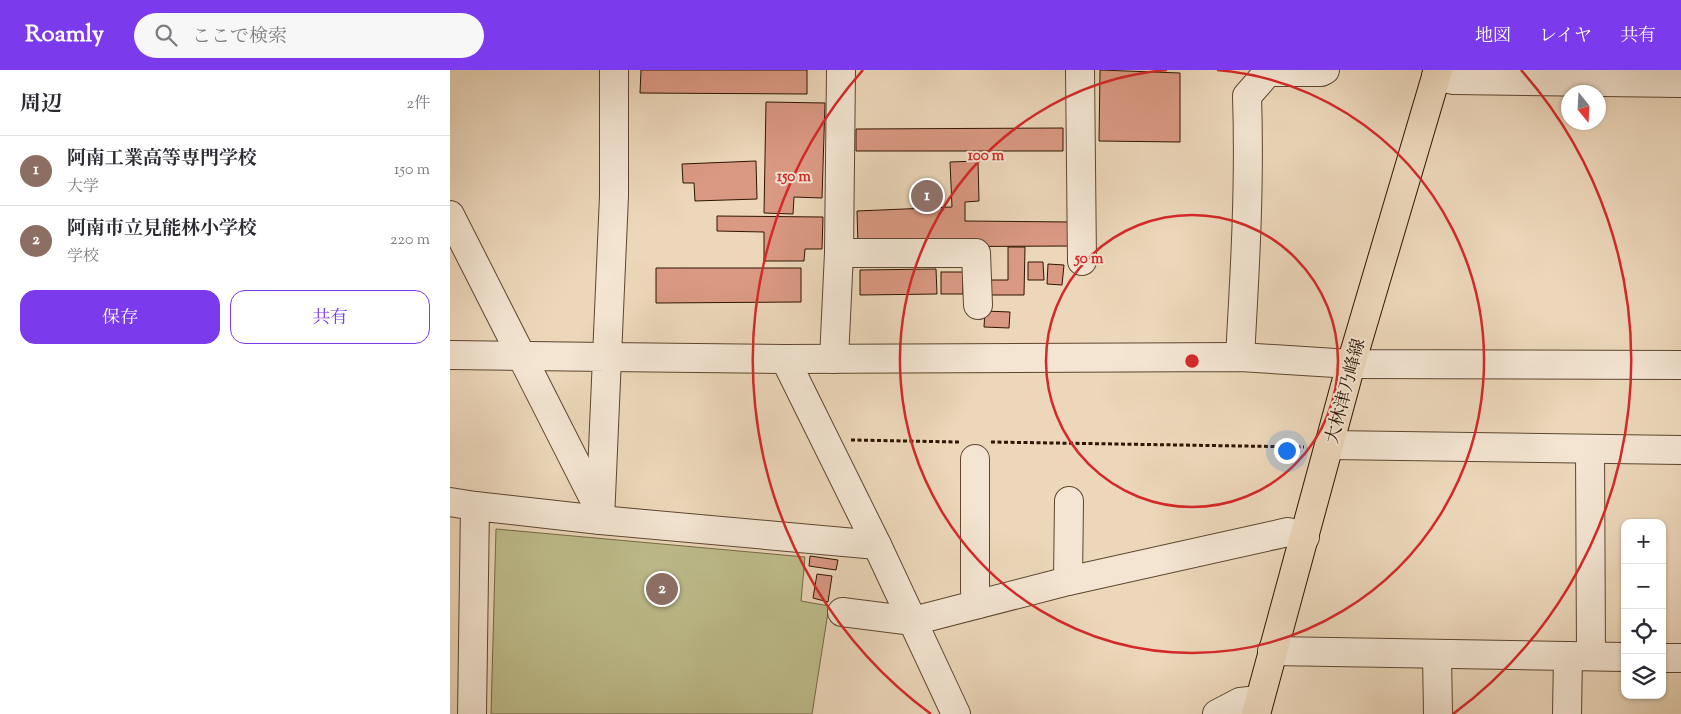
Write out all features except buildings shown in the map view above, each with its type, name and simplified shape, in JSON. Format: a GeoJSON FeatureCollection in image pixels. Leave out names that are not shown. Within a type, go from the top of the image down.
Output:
{"type":"FeatureCollection","features":[{"type":"Feature","properties":{"kind":"main road","name":"大林津乃峰線"},"geometry":{"type":"LineString","coordinates":[[1258,707],[1351,364],[1437,73]]}},
{"type":"Feature","properties":{"kind":"street"},"geometry":{"type":"LineString","coordinates":[[600,515],[614,196],[614,70]]}},
{"type":"Feature","properties":{"kind":"street"},"geometry":{"type":"LineString","coordinates":[[834,359],[839,253],[841,70]]}},
{"type":"Feature","properties":{"kind":"street"},"geometry":{"type":"LineString","coordinates":[[1080,70],[1082,261]]}},
{"type":"Feature","properties":{"kind":"street"},"geometry":{"type":"LineString","coordinates":[[1240,357],[1246,237],[1247,96],[1268,72],[1321,72],[1325,70]]}},
{"type":"Feature","properties":{"kind":"street"},"geometry":{"type":"LineString","coordinates":[[1437,73],[1454,80],[1681,83]]}},
{"type":"Feature","properties":{"kind":"street"},"geometry":{"type":"LineString","coordinates":[[450,215],[600,515]]}},
{"type":"Feature","properties":{"kind":"street"},"geometry":{"type":"LineString","coordinates":[[839,253],[976,253],[978,305]]}},
{"type":"Feature","properties":{"kind":"street"},"geometry":{"type":"LineString","coordinates":[[450,355],[785,359],[1240,357],[1351,364],[1681,365]]}},
{"type":"Feature","properties":{"kind":"street"},"geometry":{"type":"LineString","coordinates":[[785,359],[877,545],[956,714]]}},
{"type":"Feature","properties":{"kind":"street"},"geometry":{"type":"LineString","coordinates":[[1330,445],[1681,450]]}},
{"type":"Feature","properties":{"kind":"street"},"geometry":{"type":"LineString","coordinates":[[975,448],[975,591],[978,604]]}},
{"type":"Feature","properties":{"kind":"street"},"geometry":{"type":"LineString","coordinates":[[1567,714],[1579,656],[1590,449]]}},
{"type":"Feature","properties":{"kind":"street"},"geometry":{"type":"LineString","coordinates":[[1068,581],[1069,501]]}},
{"type":"Feature","properties":{"kind":"street"},"geometry":{"type":"LineString","coordinates":[[472,714],[461,643],[463,504],[600,515],[877,545]]}},
{"type":"Feature","properties":{"kind":"street"},"geometry":{"type":"LineString","coordinates":[[842,612],[913,621],[1068,581],[1288,532],[1304,537]]}},
{"type":"Feature","properties":{"kind":"street"},"geometry":{"type":"LineString","coordinates":[[1272,651],[1621,657]]}},
{"type":"Feature","properties":{"kind":"street"},"geometry":{"type":"LineString","coordinates":[[1437,654],[1438,714]]}},
{"type":"Feature","properties":{"kind":"street"},"geometry":{"type":"LineString","coordinates":[[1666,658],[1681,658]]}},
{"type":"Feature","properties":{"kind":"street"},"geometry":{"type":"LineString","coordinates":[[1217,714],[1240,702],[1258,707]]}},
{"type":"Feature","properties":{"kind":"path"},"geometry":{"type":"LineString","coordinates":[[825,442],[846,440],[975,448],[1313,447],[1330,445]]}},
{"type":"Feature","properties":{"kind":"shaded area"},"geometry":{"type":"Polygon","coordinates":[[[496,529],[805,557],[801,601],[829,606],[812,714],[491,714],[496,529]]]}},
{"type":"Feature","properties":{"kind":"place","name":"阿南工業高等専門学校"},"geometry":{"type":"Point","coordinates":[927,196]}},
{"type":"Feature","properties":{"kind":"place","name":"阿南市立見能林小学校"},"geometry":{"type":"Point","coordinates":[662,589]}}]}
